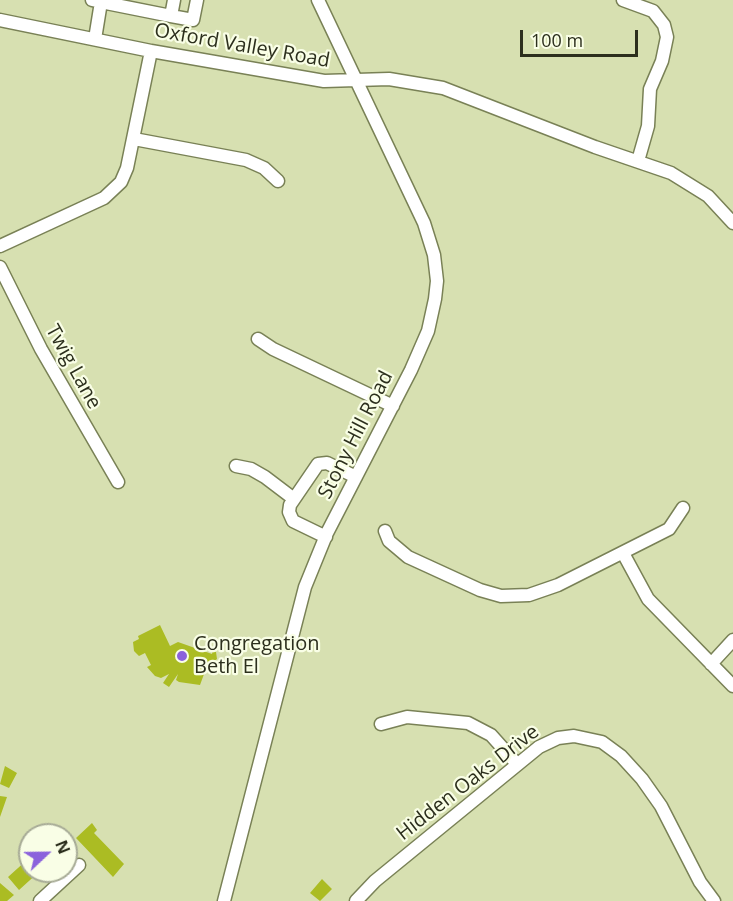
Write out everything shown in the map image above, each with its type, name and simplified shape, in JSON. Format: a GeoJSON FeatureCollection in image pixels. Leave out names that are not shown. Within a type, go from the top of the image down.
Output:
{"type":"FeatureCollection","features":[{"type":"Feature","properties":{"kind":"street"},"geometry":{"type":"LineString","coordinates":[[171,16],[174,0]]}},
{"type":"Feature","properties":{"kind":"street"},"geometry":{"type":"LineString","coordinates":[[95,39],[98,1],[193,20],[197,0]]}},
{"type":"Feature","properties":{"kind":"street","name":"Stony Hill Road"},"geometry":{"type":"LineString","coordinates":[[224,901],[297,612],[326,537],[393,406],[428,331],[435,299],[436,276],[432,248],[424,223],[318,0]]}},
{"type":"Feature","properties":{"kind":"street"},"geometry":{"type":"LineString","coordinates":[[623,0],[644,3],[661,20],[666,31],[666,44],[650,89],[648,126],[639,161]]}},
{"type":"Feature","properties":{"kind":"street","name":"Oxford Valley Road"},"geometry":{"type":"LineString","coordinates":[[0,20],[151,51],[324,81],[401,80],[443,88],[595,147],[639,161],[691,184],[713,201],[733,223]]}},
{"type":"Feature","properties":{"kind":"street"},"geometry":{"type":"LineString","coordinates":[[0,246],[86,207],[113,191],[127,168],[151,51]]}},
{"type":"Feature","properties":{"kind":"street"},"geometry":{"type":"LineString","coordinates":[[134,139],[246,160],[264,168],[278,181]]}},
{"type":"Feature","properties":{"kind":"street","name":"Twig Lane"},"geometry":{"type":"LineString","coordinates":[[0,267],[46,359],[118,482]]}},
{"type":"Feature","properties":{"kind":"street"},"geometry":{"type":"LineString","coordinates":[[258,339],[273,349],[393,406]]}},
{"type":"Feature","properties":{"kind":"street"},"geometry":{"type":"LineString","coordinates":[[326,537],[293,521],[289,512],[294,499],[316,467],[323,462],[356,477]]}},
{"type":"Feature","properties":{"kind":"street"},"geometry":{"type":"LineString","coordinates":[[236,466],[251,469],[294,499]]}},
{"type":"Feature","properties":{"kind":"street"},"geometry":{"type":"LineString","coordinates":[[385,531],[389,540],[408,557],[480,590],[501,596],[544,591],[623,553],[669,529],[683,508]]}},
{"type":"Feature","properties":{"kind":"street"},"geometry":{"type":"LineString","coordinates":[[623,553],[648,599],[733,686]]}},
{"type":"Feature","properties":{"kind":"street"},"geometry":{"type":"LineString","coordinates":[[711,664],[733,640]]}},
{"type":"Feature","properties":{"kind":"street"},"geometry":{"type":"LineString","coordinates":[[381,724],[407,717],[468,723],[491,735],[517,764]]}},
{"type":"Feature","properties":{"kind":"street","name":"Hidden Oaks Drive"},"geometry":{"type":"LineString","coordinates":[[356,901],[375,881],[517,764],[548,742],[566,737],[594,739],[612,748],[642,779],[661,806],[700,882],[714,901]]}},
{"type":"Feature","properties":{"kind":"street"},"geometry":{"type":"LineString","coordinates":[[40,901],[79,865]]}},
{"type":"Feature","properties":{"kind":"building","name":"Congregation Beth El"},"geometry":{"type":"Polygon","coordinates":[[[160,625],[170,646],[178,642],[212,654],[213,650],[216,652],[217,659],[207,666],[200,685],[179,682],[176,680],[178,674],[169,687],[163,683],[169,674],[161,678],[155,676],[147,667],[151,665],[145,653],[139,656],[134,651],[133,642],[139,639],[138,636],[160,625]]]}},
{"type":"Feature","properties":{"kind":"building"},"geometry":{"type":"Polygon","coordinates":[[[5,766],[17,773],[9,788],[0,784],[5,766]]]}},
{"type":"Feature","properties":{"kind":"building"},"geometry":{"type":"Polygon","coordinates":[[[0,796],[7,797],[0,817],[0,796]]]}},
{"type":"Feature","properties":{"kind":"building"},"geometry":{"type":"Polygon","coordinates":[[[92,823],[97,830],[94,833],[124,864],[113,877],[78,840],[78,836],[92,823]]]}},
{"type":"Feature","properties":{"kind":"building"},"geometry":{"type":"Polygon","coordinates":[[[18,868],[18,883],[27,883],[19,890],[8,877],[18,868]]]}},
{"type":"Feature","properties":{"kind":"building"},"geometry":{"type":"Polygon","coordinates":[[[322,879],[332,889],[320,901],[310,893],[322,879]]]}},
{"type":"Feature","properties":{"kind":"building"},"geometry":{"type":"Polygon","coordinates":[[[0,883],[14,895],[7,901],[0,901],[0,883]]]}},
{"type":"Feature","properties":{"kind":"place","name":"Congregation Beth El"},"geometry":{"type":"Point","coordinates":[182,656]}}]}
